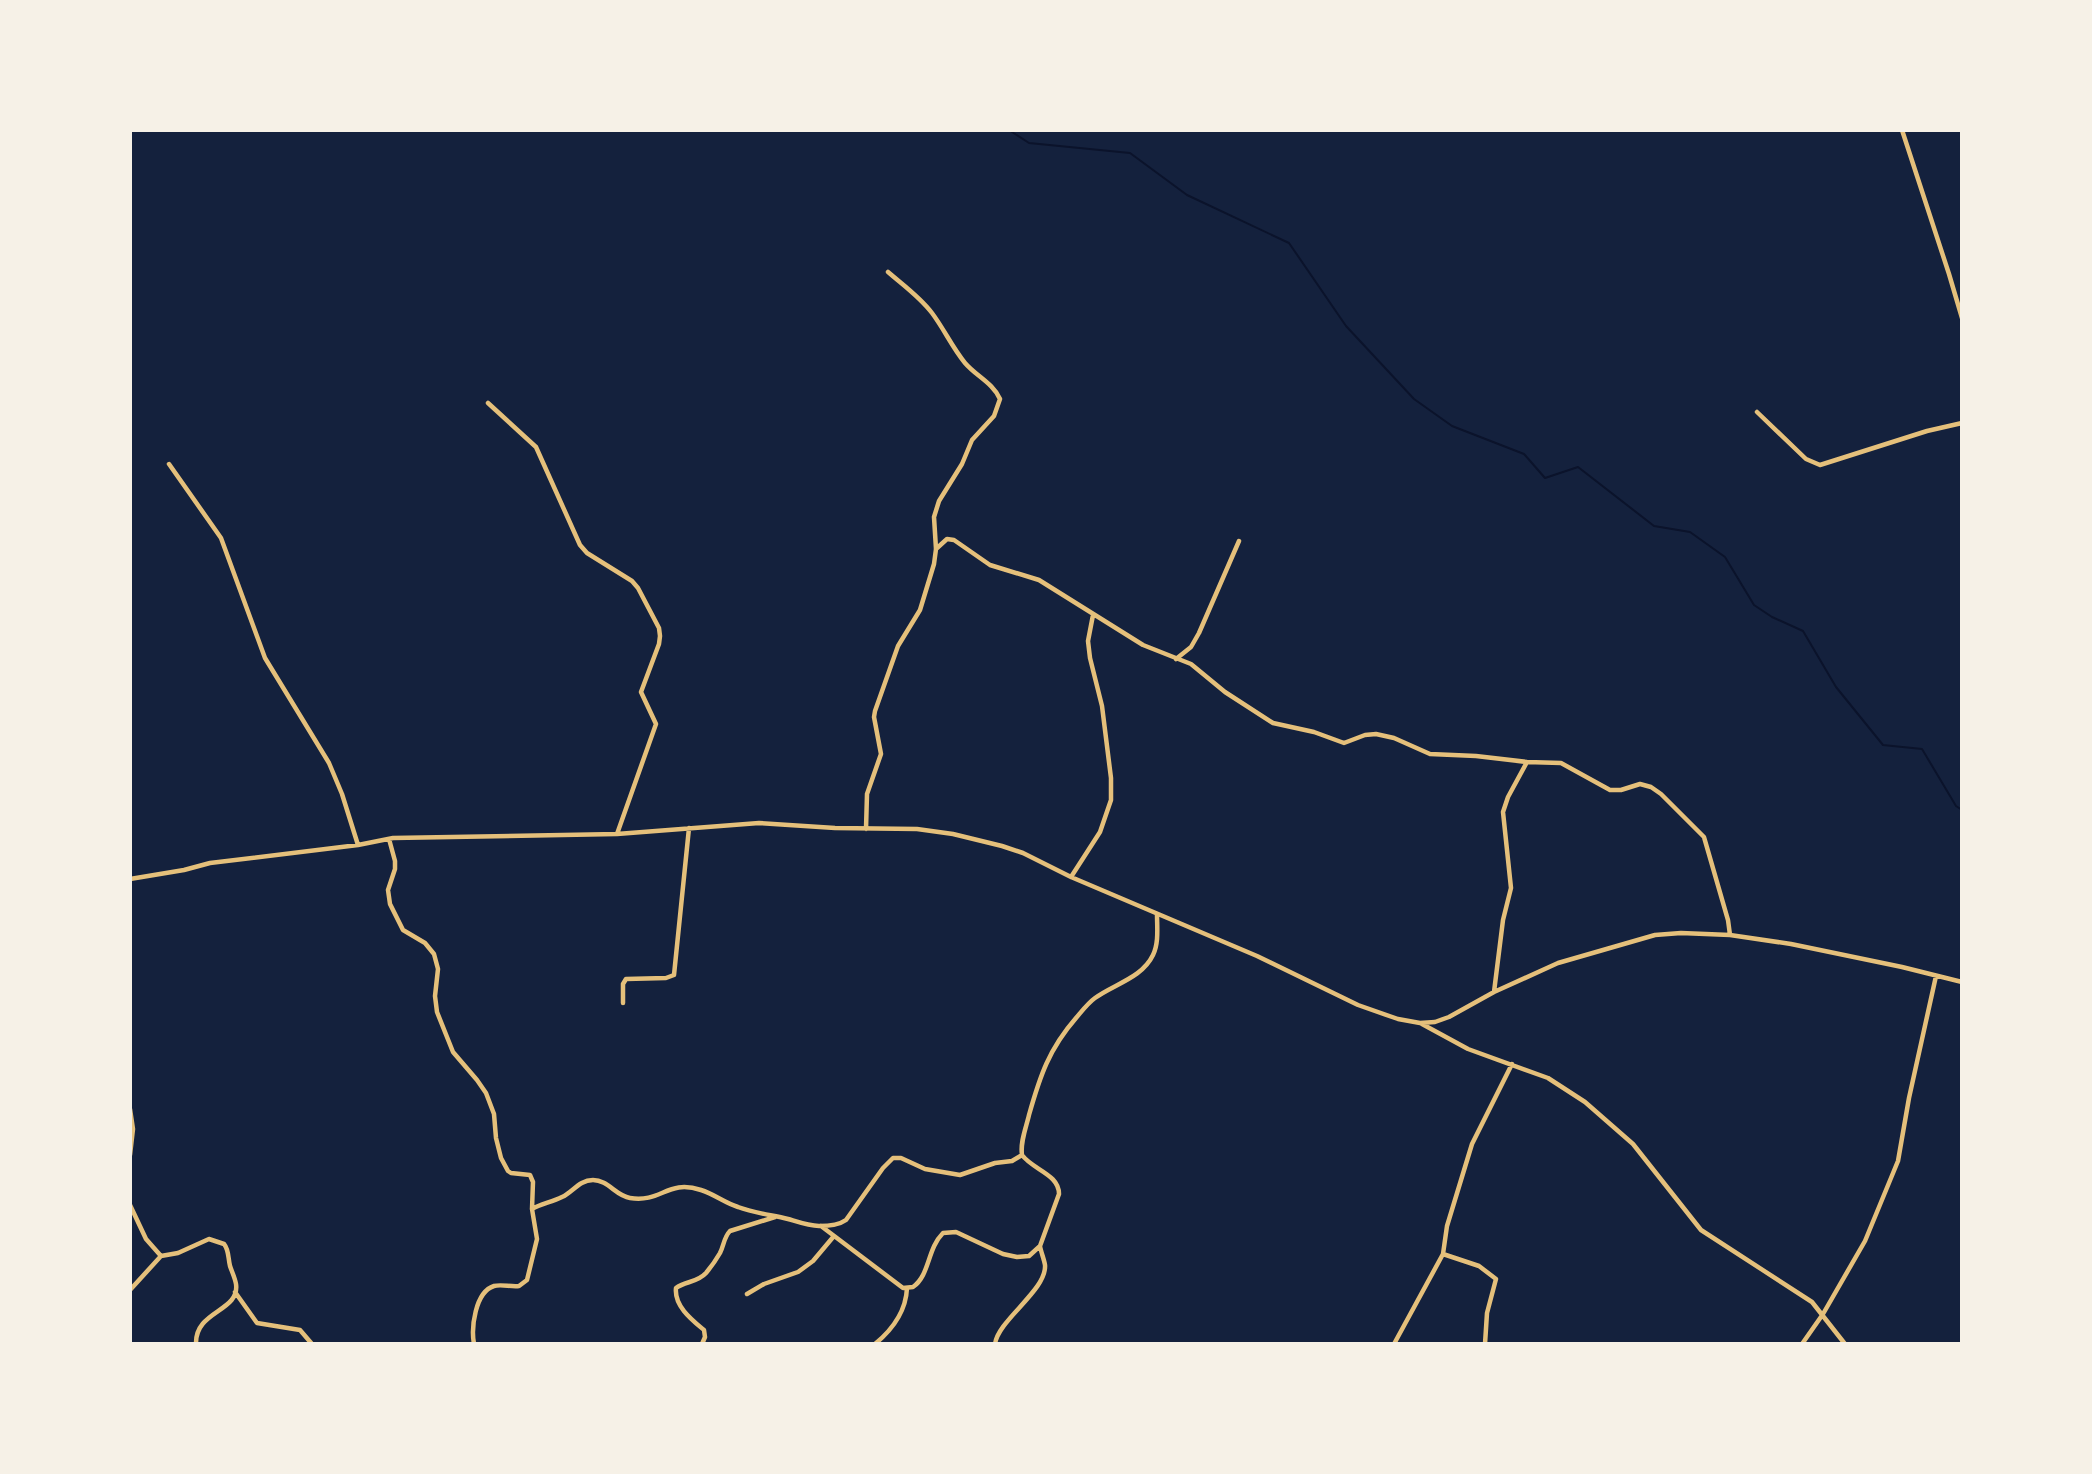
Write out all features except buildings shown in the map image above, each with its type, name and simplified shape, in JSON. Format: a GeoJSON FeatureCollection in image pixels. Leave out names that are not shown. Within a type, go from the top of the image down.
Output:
{"type":"FeatureCollection","features":[{"type":"Feature","properties":{"kind":"street"},"geometry":{"type":"LineString","coordinates":[[1902,130],[1962,318]]}},
{"type":"Feature","properties":{"kind":"street"},"geometry":{"type":"LineString","coordinates":[[866,829],[867,794],[881,754],[874,717],[875,711],[898,646],[920,610],[934,564],[936,549],[934,517],[939,501],[962,464],[972,440],[994,416],[1000,399],[990,385],[963,360],[933,314],[921,300],[888,272]]}},
{"type":"Feature","properties":{"kind":"street"},"geometry":{"type":"LineString","coordinates":[[488,403],[536,447],[580,545],[594,558],[632,581],[643,594],[659,628],[659,644],[641,692],[656,724],[617,834]]}},
{"type":"Feature","properties":{"kind":"street"},"geometry":{"type":"LineString","coordinates":[[1757,412],[1806,459],[1820,465],[1927,431],[1962,423]]}},
{"type":"Feature","properties":{"kind":"street"},"geometry":{"type":"LineString","coordinates":[[169,464],[220,538],[265,658],[329,763],[342,794],[358,845]]}},
{"type":"Feature","properties":{"kind":"street"},"geometry":{"type":"LineString","coordinates":[[936,549],[947,540],[954,540],[990,565],[1039,580],[1143,645],[1191,664],[1226,692],[1273,723],[1314,732],[1341,742],[1349,743],[1365,735],[1376,734],[1394,738],[1430,754],[1562,763],[1610,790],[1621,790],[1640,784],[1651,787],[1704,837],[1728,920],[1730,935]]}},
{"type":"Feature","properties":{"kind":"street"},"geometry":{"type":"LineString","coordinates":[[1176,659],[1191,647],[1199,633],[1239,541]]}},
{"type":"Feature","properties":{"kind":"street"},"geometry":{"type":"LineString","coordinates":[[1071,877],[1100,832],[1111,800],[1111,778],[1102,706],[1088,641],[1093,615]]}},
{"type":"Feature","properties":{"kind":"street"},"geometry":{"type":"LineString","coordinates":[[1494,992],[1503,920],[1511,888],[1503,812],[1508,797],[1527,762]]}},
{"type":"Feature","properties":{"kind":"street"},"geometry":{"type":"LineString","coordinates":[[130,879],[210,863],[358,845],[389,839],[435,836],[617,834],[759,823],[930,830],[1013,849],[1071,877],[1257,956],[1358,1005],[1398,1019],[1420,1023],[1435,1022],[1449,1017],[1494,992],[1558,963],[1655,935],[1680,933],[1730,935],[1791,944],[1962,982]]}},
{"type":"Feature","properties":{"kind":"street"},"geometry":{"type":"LineString","coordinates":[[623,1003],[623,984],[626,979],[670,978],[674,975],[689,828]]}},
{"type":"Feature","properties":{"kind":"street"},"geometry":{"type":"LineString","coordinates":[[389,839],[395,861],[395,869],[388,890],[390,904],[403,930],[425,943],[434,954],[438,969],[435,996],[437,1012],[453,1052],[486,1094],[494,1114],[496,1138],[504,1165],[511,1173],[527,1174],[532,1178],[532,1209],[537,1239],[526,1280],[519,1286],[496,1285],[485,1293],[476,1309],[474,1344]]}},
{"type":"Feature","properties":{"kind":"street"},"geometry":{"type":"LineString","coordinates":[[821,1226],[903,1288],[913,1287],[923,1277],[929,1255],[943,1233],[956,1232],[994,1250],[1017,1257],[1029,1256],[1040,1246],[1058,1201],[1059,1188],[1054,1179],[1033,1166],[1022,1155],[1022,1142],[1039,1079],[1048,1057],[1065,1031],[1091,1001],[1125,981],[1149,961],[1155,946],[1157,914]]}},
{"type":"Feature","properties":{"kind":"street"},"geometry":{"type":"LineString","coordinates":[[1803,1344],[1823,1314],[1864,1241],[1898,1161],[1909,1098],[1936,976]]}},
{"type":"Feature","properties":{"kind":"street"},"geometry":{"type":"LineString","coordinates":[[1420,1023],[1468,1049],[1548,1078],[1585,1102],[1633,1144],[1701,1230],[1812,1302],[1845,1344]]}},
{"type":"Feature","properties":{"kind":"street"},"geometry":{"type":"LineString","coordinates":[[1394,1344],[1443,1254],[1447,1226],[1472,1144],[1512,1064]]}},
{"type":"Feature","properties":{"kind":"street"},"geometry":{"type":"LineString","coordinates":[[130,1109],[132,1129],[130,1155]]}},
{"type":"Feature","properties":{"kind":"street"},"geometry":{"type":"LineString","coordinates":[[532,1209],[544,1202],[564,1197],[576,1186],[592,1180],[607,1184],[625,1197],[638,1198],[657,1196],[669,1188],[680,1185],[715,1195],[740,1208],[821,1226],[842,1223],[846,1220],[883,1168],[893,1158],[901,1158],[925,1169],[955,1175],[965,1174],[995,1163],[1012,1161],[1022,1155]]}},
{"type":"Feature","properties":{"kind":"street"},"geometry":{"type":"LineString","coordinates":[[130,1205],[146,1239],[161,1256]]}},
{"type":"Feature","properties":{"kind":"street"},"geometry":{"type":"LineString","coordinates":[[702,1344],[705,1337],[704,1330],[687,1315],[676,1295],[676,1288],[695,1281],[706,1273],[730,1231],[776,1216]]}},
{"type":"Feature","properties":{"kind":"street"},"geometry":{"type":"LineString","coordinates":[[747,1294],[764,1284],[798,1272],[813,1261],[834,1236]]}},
{"type":"Feature","properties":{"kind":"street"},"geometry":{"type":"LineString","coordinates":[[130,1290],[161,1256],[178,1253],[209,1239],[224,1244],[228,1251],[236,1286],[235,1292],[227,1305],[202,1322],[196,1336],[196,1344]]}},
{"type":"Feature","properties":{"kind":"street"},"geometry":{"type":"LineString","coordinates":[[994,1344],[998,1332],[1016,1313],[1041,1278],[1045,1266],[1040,1246]]}},
{"type":"Feature","properties":{"kind":"street"},"geometry":{"type":"LineString","coordinates":[[1443,1254],[1479,1266],[1496,1279],[1487,1313],[1485,1344]]}},
{"type":"Feature","properties":{"kind":"street"},"geometry":{"type":"LineString","coordinates":[[875,1344],[886,1334],[904,1309],[907,1288]]}},
{"type":"Feature","properties":{"kind":"street"},"geometry":{"type":"LineString","coordinates":[[235,1292],[257,1323],[300,1330],[312,1344]]}},
{"type":"Feature","properties":{"kind":"waterway"},"geometry":{"type":"LineString","coordinates":[[1009,130],[1029,143],[1130,153],[1187,195],[1289,243],[1346,326],[1414,399],[1452,426],[1524,454],[1545,478],[1578,467],[1654,526],[1690,532],[1725,557],[1754,605],[1772,617],[1803,631],[1836,687],[1883,745],[1922,749],[1956,806],[1962,810]]}}]}
